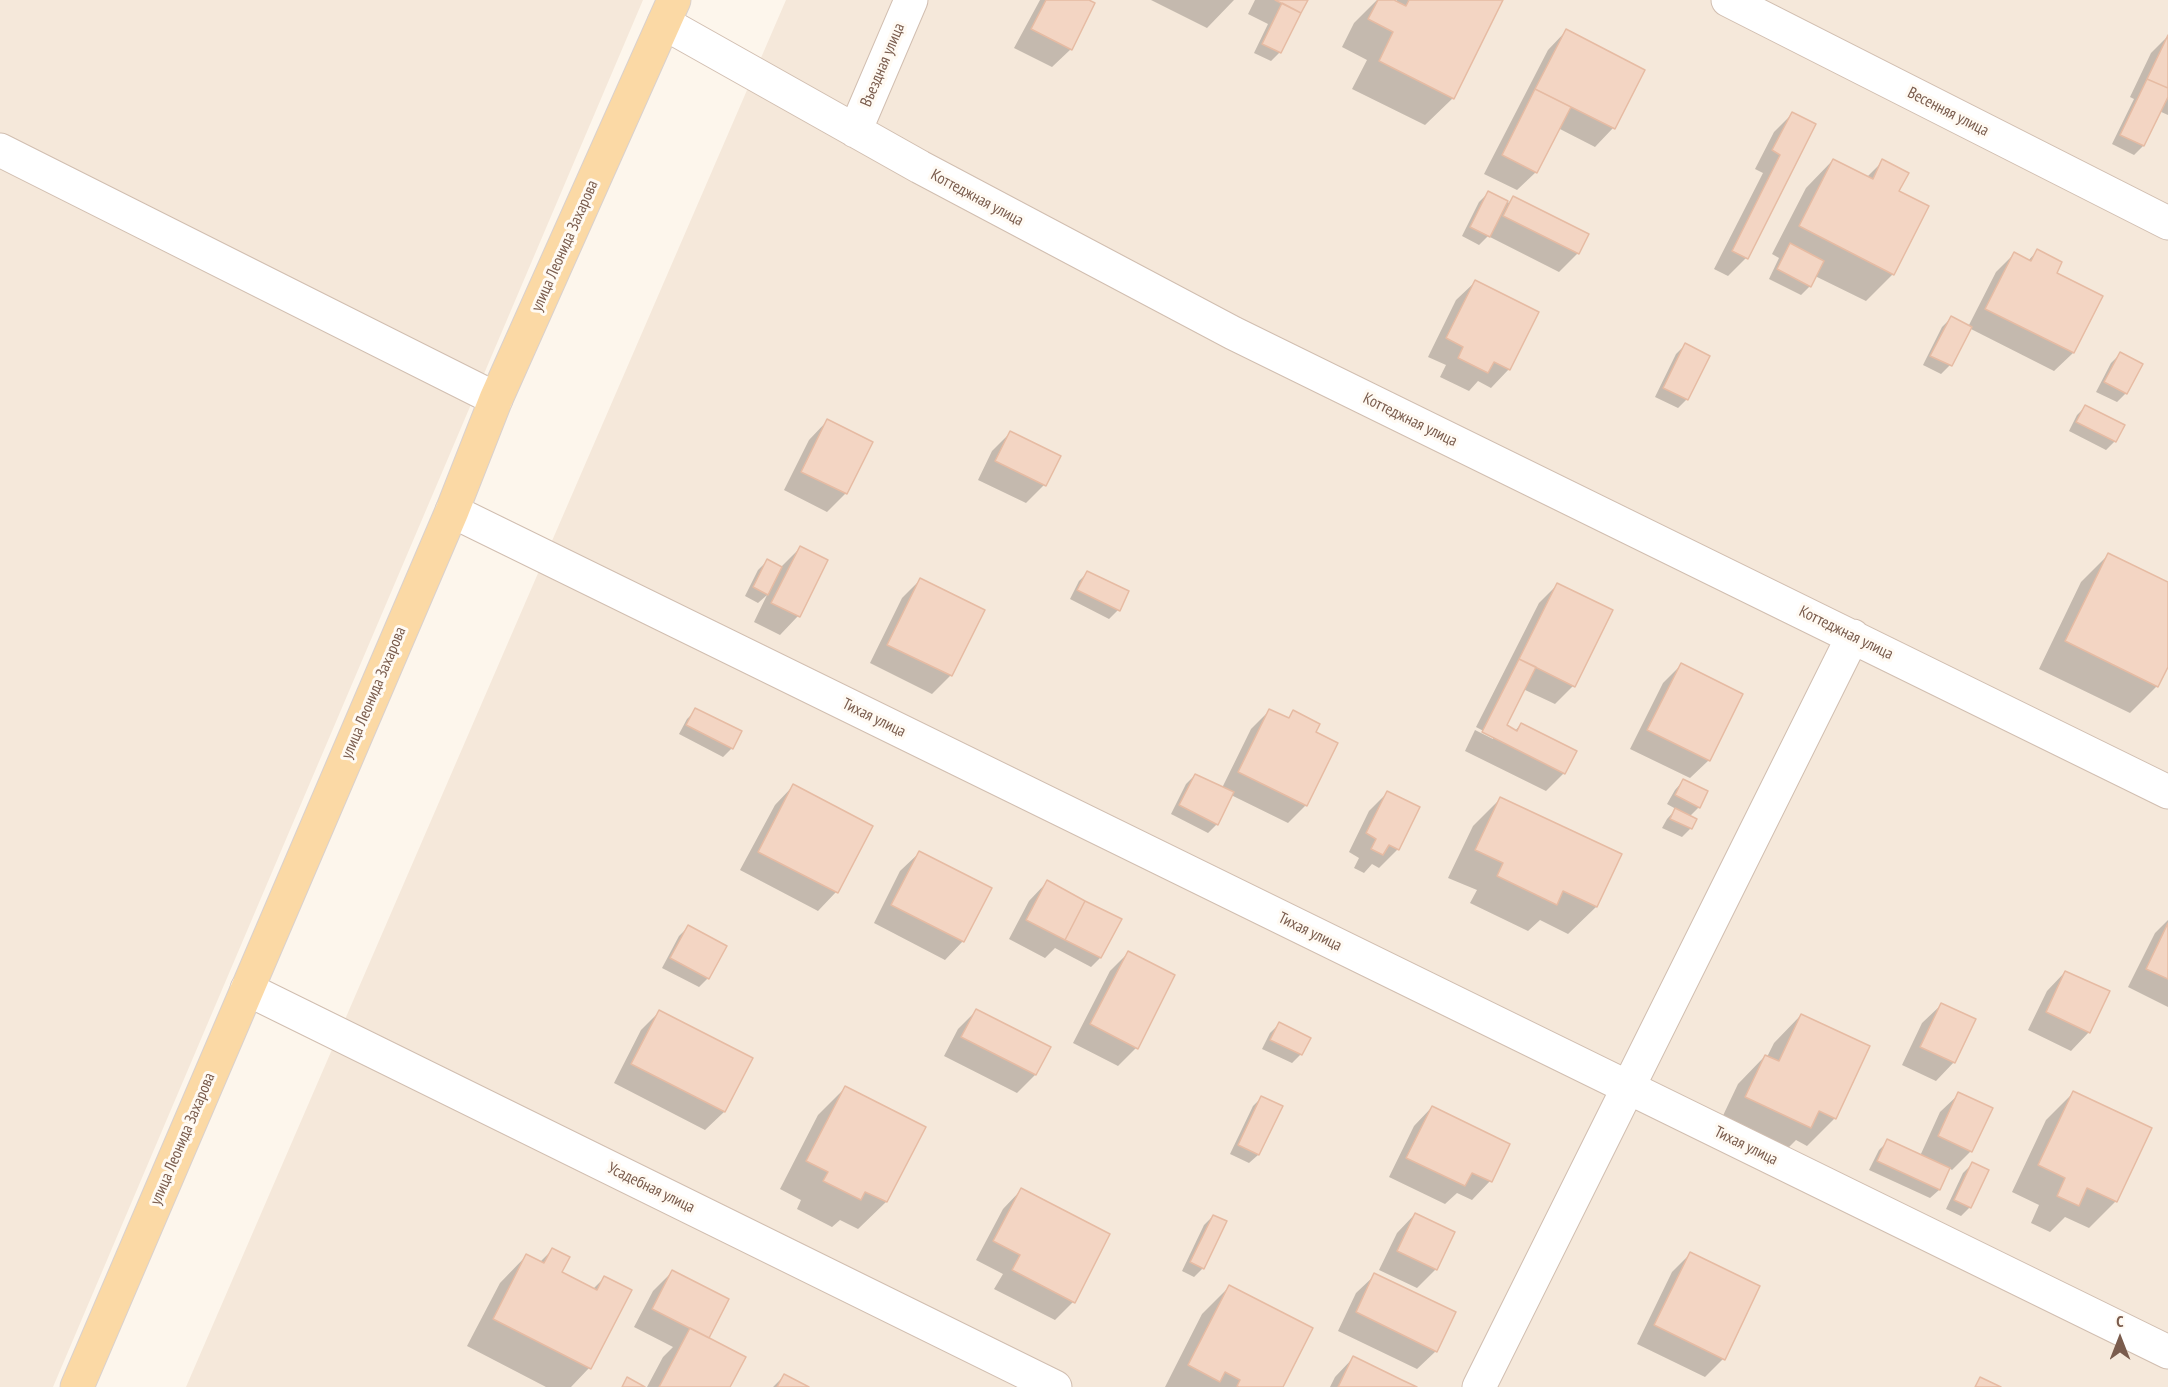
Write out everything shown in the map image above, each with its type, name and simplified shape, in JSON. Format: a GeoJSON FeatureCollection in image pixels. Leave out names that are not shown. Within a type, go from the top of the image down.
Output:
{"type":"FeatureCollection","features":[{"type":"Feature","properties":{"kind":"main road","name":"улица Леонида Захарова"},"geometry":{"type":"LineString","coordinates":[[77,1387],[452,512],[496,399],[669,11]]}},
{"type":"Feature","properties":{"kind":"street","name":"Въездная улица"},"geometry":{"type":"LineString","coordinates":[[855,131],[911,0]]}},
{"type":"Feature","properties":{"kind":"street","name":"Весенняя улица"},"geometry":{"type":"LineString","coordinates":[[1728,0],[2168,223]]}},
{"type":"Feature","properties":{"kind":"street","name":"Коттеджная улица"},"geometry":{"type":"LineString","coordinates":[[669,11],[855,131],[1233,333],[2168,792]]}},
{"type":"Feature","properties":{"kind":"street"},"geometry":{"type":"LineString","coordinates":[[0,150],[496,399]]}},
{"type":"Feature","properties":{"kind":"street","name":"Тихая улица"},"geometry":{"type":"LineString","coordinates":[[452,512],[2168,1352]]}},
{"type":"Feature","properties":{"kind":"street"},"geometry":{"type":"LineString","coordinates":[[1479,1387],[1853,636]]}},
{"type":"Feature","properties":{"kind":"street","name":"Усадебная улица"},"geometry":{"type":"LineString","coordinates":[[247,989],[1055,1387]]}},
{"type":"Feature","properties":{"kind":"shaded area"},"geometry":{"type":"Polygon","coordinates":[[[0,0],[643,0],[53,1387],[0,1387],[0,0]]]}},
{"type":"Feature","properties":{"kind":"shaded area"},"geometry":{"type":"Polygon","coordinates":[[[786,0],[2168,0],[2168,1387],[186,1387],[786,0]]]}},
{"type":"Feature","properties":{"kind":"building"},"geometry":{"type":"Polygon","coordinates":[[[1046,0],[1089,0],[1095,3],[1072,50],[1031,29],[1046,0]]]}},
{"type":"Feature","properties":{"kind":"building"},"geometry":{"type":"Polygon","coordinates":[[[1275,0],[1308,0],[1301,13],[1275,0]]]}},
{"type":"Feature","properties":{"kind":"building"},"geometry":{"type":"Polygon","coordinates":[[[1378,0],[1394,0],[1406,6],[1409,0],[1503,0],[1454,99],[1379,61],[1393,32],[1368,19],[1378,0]]]}},
{"type":"Feature","properties":{"kind":"building"},"geometry":{"type":"Polygon","coordinates":[[[1282,3],[1301,13],[1281,53],[1262,44],[1282,3]]]}},
{"type":"Feature","properties":{"kind":"building"},"geometry":{"type":"Polygon","coordinates":[[[1566,29],[1645,70],[1615,129],[1535,89],[1566,29]]]}},
{"type":"Feature","properties":{"kind":"building"},"geometry":{"type":"Polygon","coordinates":[[[2168,35],[2168,88],[2147,79],[2168,35]]]}},
{"type":"Feature","properties":{"kind":"building"},"geometry":{"type":"Polygon","coordinates":[[[2147,79],[2168,88],[2168,97],[2144,146],[2120,135],[2147,79]]]}},
{"type":"Feature","properties":{"kind":"building"},"geometry":{"type":"Polygon","coordinates":[[[1535,89],[1571,107],[1537,173],[1502,155],[1535,89]]]}},
{"type":"Feature","properties":{"kind":"building"},"geometry":{"type":"Polygon","coordinates":[[[1792,112],[1816,124],[1748,259],[1732,251],[1780,155],[1772,150],[1792,112]]]}},
{"type":"Feature","properties":{"kind":"building"},"geometry":{"type":"Polygon","coordinates":[[[1833,159],[1873,179],[1882,159],[1909,173],[1899,191],[1929,206],[1894,275],[1799,226],[1833,159]]]}},
{"type":"Feature","properties":{"kind":"building"},"geometry":{"type":"Polygon","coordinates":[[[1488,191],[1508,201],[1490,237],[1470,227],[1488,191]]]}},
{"type":"Feature","properties":{"kind":"building"},"geometry":{"type":"Polygon","coordinates":[[[1513,196],[1589,234],[1579,254],[1503,216],[1513,196]]]}},
{"type":"Feature","properties":{"kind":"building"},"geometry":{"type":"Polygon","coordinates":[[[1790,243],[1824,261],[1811,287],[1777,269],[1790,243]]]}},
{"type":"Feature","properties":{"kind":"building"},"geometry":{"type":"Polygon","coordinates":[[[2037,249],[2062,262],[2057,273],[2103,296],[2074,353],[1985,309],[2014,252],[2031,261],[2037,249]]]}},
{"type":"Feature","properties":{"kind":"building"},"geometry":{"type":"Polygon","coordinates":[[[1475,280],[1539,312],[1510,370],[1494,362],[1488,373],[1458,358],[1463,347],[1446,338],[1475,280]]]}},
{"type":"Feature","properties":{"kind":"building"},"geometry":{"type":"Polygon","coordinates":[[[1951,316],[1972,327],[1952,366],[1930,356],[1951,316]]]}},
{"type":"Feature","properties":{"kind":"building"},"geometry":{"type":"Polygon","coordinates":[[[1685,343],[1710,356],[1688,400],[1663,388],[1685,343]]]}},
{"type":"Feature","properties":{"kind":"building"},"geometry":{"type":"Polygon","coordinates":[[[2120,352],[2143,364],[2127,394],[2104,382],[2120,352]]]}},
{"type":"Feature","properties":{"kind":"building"},"geometry":{"type":"Polygon","coordinates":[[[2085,405],[2125,425],[2116,442],[2076,422],[2085,405]]]}},
{"type":"Feature","properties":{"kind":"building"},"geometry":{"type":"Polygon","coordinates":[[[827,419],[873,442],[847,494],[801,472],[827,419]]]}},
{"type":"Feature","properties":{"kind":"building"},"geometry":{"type":"Polygon","coordinates":[[[1010,431],[1061,456],[1046,486],[995,461],[1010,431]]]}},
{"type":"Feature","properties":{"kind":"building"},"geometry":{"type":"Polygon","coordinates":[[[800,546],[828,560],[800,617],[771,603],[800,546]]]}},
{"type":"Feature","properties":{"kind":"building"},"geometry":{"type":"Polygon","coordinates":[[[2108,553],[2168,582],[2168,667],[2158,687],[2065,641],[2108,553]]]}},
{"type":"Feature","properties":{"kind":"building"},"geometry":{"type":"Polygon","coordinates":[[[767,559],[782,567],[768,595],[753,587],[767,559]]]}},
{"type":"Feature","properties":{"kind":"building"},"geometry":{"type":"Polygon","coordinates":[[[1087,571],[1129,591],[1120,611],[1077,590],[1087,571]]]}},
{"type":"Feature","properties":{"kind":"building"},"geometry":{"type":"Polygon","coordinates":[[[920,578],[985,610],[952,676],[887,645],[920,578]]]}},
{"type":"Feature","properties":{"kind":"building"},"geometry":{"type":"Polygon","coordinates":[[[1557,583],[1613,610],[1575,687],[1519,659],[1557,583]]]}},
{"type":"Feature","properties":{"kind":"building"},"geometry":{"type":"Polygon","coordinates":[[[1519,659],[1536,667],[1507,725],[1517,731],[1521,723],[1577,751],[1565,774],[1482,732],[1519,659]]]}},
{"type":"Feature","properties":{"kind":"building"},"geometry":{"type":"Polygon","coordinates":[[[1681,663],[1743,694],[1710,761],[1647,730],[1681,663]]]}},
{"type":"Feature","properties":{"kind":"building"},"geometry":{"type":"Polygon","coordinates":[[[695,708],[742,731],[733,749],[686,725],[695,708]]]}},
{"type":"Feature","properties":{"kind":"building"},"geometry":{"type":"Polygon","coordinates":[[[1269,709],[1289,718],[1293,710],[1320,724],[1316,732],[1338,743],[1307,806],[1238,772],[1269,709]]]}},
{"type":"Feature","properties":{"kind":"building"},"geometry":{"type":"Polygon","coordinates":[[[1195,774],[1234,792],[1218,825],[1179,805],[1195,774]]]}},
{"type":"Feature","properties":{"kind":"building"},"geometry":{"type":"Polygon","coordinates":[[[1683,779],[1708,791],[1700,808],[1675,795],[1683,779]]]}},
{"type":"Feature","properties":{"kind":"building"},"geometry":{"type":"Polygon","coordinates":[[[793,784],[873,826],[838,893],[758,852],[793,784]]]}},
{"type":"Feature","properties":{"kind":"building"},"geometry":{"type":"Polygon","coordinates":[[[1387,791],[1420,807],[1399,850],[1389,845],[1383,855],[1371,849],[1376,839],[1366,833],[1387,791]]]}},
{"type":"Feature","properties":{"kind":"building"},"geometry":{"type":"Polygon","coordinates":[[[1500,797],[1622,854],[1597,907],[1563,891],[1557,905],[1497,876],[1503,863],[1475,850],[1500,797]]]}},
{"type":"Feature","properties":{"kind":"building"},"geometry":{"type":"Polygon","coordinates":[[[1675,808],[1697,819],[1692,829],[1670,819],[1675,808]]]}},
{"type":"Feature","properties":{"kind":"building"},"geometry":{"type":"Polygon","coordinates":[[[919,851],[992,888],[964,942],[891,905],[919,851]]]}},
{"type":"Feature","properties":{"kind":"building"},"geometry":{"type":"Polygon","coordinates":[[[1047,880],[1085,901],[1065,940],[1026,920],[1047,880]]]}},
{"type":"Feature","properties":{"kind":"building"},"geometry":{"type":"Polygon","coordinates":[[[1085,901],[1122,919],[1101,958],[1065,940],[1085,901]]]}},
{"type":"Feature","properties":{"kind":"building"},"geometry":{"type":"Polygon","coordinates":[[[2168,923],[2168,979],[2146,969],[2168,923]]]}},
{"type":"Feature","properties":{"kind":"building"},"geometry":{"type":"Polygon","coordinates":[[[688,925],[727,946],[709,979],[670,958],[688,925]]]}},
{"type":"Feature","properties":{"kind":"building"},"geometry":{"type":"Polygon","coordinates":[[[1128,951],[1175,975],[1138,1049],[1090,1024],[1128,951]]]}},
{"type":"Feature","properties":{"kind":"building"},"geometry":{"type":"Polygon","coordinates":[[[2065,971],[2110,991],[2090,1033],[2046,1012],[2065,971]]]}},
{"type":"Feature","properties":{"kind":"building"},"geometry":{"type":"Polygon","coordinates":[[[1941,1003],[1976,1019],[1955,1063],[1920,1047],[1941,1003]]]}},
{"type":"Feature","properties":{"kind":"building"},"geometry":{"type":"Polygon","coordinates":[[[976,1009],[1051,1047],[1036,1075],[961,1037],[976,1009]]]}},
{"type":"Feature","properties":{"kind":"building"},"geometry":{"type":"Polygon","coordinates":[[[659,1010],[753,1058],[725,1112],[631,1064],[659,1010]]]}},
{"type":"Feature","properties":{"kind":"building"},"geometry":{"type":"Polygon","coordinates":[[[1801,1014],[1870,1046],[1836,1119],[1819,1111],[1811,1128],[1745,1097],[1765,1055],[1779,1061],[1801,1014]]]}},
{"type":"Feature","properties":{"kind":"building"},"geometry":{"type":"Polygon","coordinates":[[[1279,1022],[1311,1038],[1302,1055],[1270,1040],[1279,1022]]]}},
{"type":"Feature","properties":{"kind":"building"},"geometry":{"type":"Polygon","coordinates":[[[845,1086],[926,1127],[887,1202],[865,1192],[861,1200],[823,1181],[828,1172],[806,1161],[845,1086]]]}},
{"type":"Feature","properties":{"kind":"building"},"geometry":{"type":"Polygon","coordinates":[[[2073,1091],[2152,1128],[2117,1202],[2087,1188],[2079,1206],[2057,1196],[2065,1178],[2038,1165],[2073,1091]]]}},
{"type":"Feature","properties":{"kind":"building"},"geometry":{"type":"Polygon","coordinates":[[[1958,1092],[1993,1108],[1972,1152],[1938,1136],[1958,1092]]]}},
{"type":"Feature","properties":{"kind":"building"},"geometry":{"type":"Polygon","coordinates":[[[1261,1096],[1283,1106],[1259,1155],[1238,1145],[1261,1096]]]}},
{"type":"Feature","properties":{"kind":"building"},"geometry":{"type":"Polygon","coordinates":[[[1432,1106],[1510,1144],[1492,1182],[1472,1173],[1465,1186],[1406,1158],[1432,1106]]]}},
{"type":"Feature","properties":{"kind":"building"},"geometry":{"type":"Polygon","coordinates":[[[1887,1139],[1950,1168],[1940,1190],[1877,1161],[1887,1139]]]}},
{"type":"Feature","properties":{"kind":"building"},"geometry":{"type":"Polygon","coordinates":[[[1972,1162],[1989,1170],[1971,1208],[1954,1200],[1972,1162]]]}},
{"type":"Feature","properties":{"kind":"building"},"geometry":{"type":"Polygon","coordinates":[[[1021,1188],[1110,1234],[1075,1303],[1012,1270],[1020,1255],[993,1241],[1021,1188]]]}},
{"type":"Feature","properties":{"kind":"building"},"geometry":{"type":"Polygon","coordinates":[[[1415,1213],[1455,1232],[1437,1270],[1397,1251],[1415,1213]]]}},
{"type":"Feature","properties":{"kind":"building"},"geometry":{"type":"Polygon","coordinates":[[[1213,1215],[1227,1221],[1204,1269],[1190,1262],[1213,1215]]]}},
{"type":"Feature","properties":{"kind":"building"},"geometry":{"type":"Polygon","coordinates":[[[552,1248],[570,1257],[562,1272],[597,1290],[604,1276],[632,1290],[591,1369],[493,1319],[526,1254],[544,1263],[552,1248]]]}},
{"type":"Feature","properties":{"kind":"building"},"geometry":{"type":"Polygon","coordinates":[[[1690,1252],[1760,1286],[1725,1360],[1654,1325],[1690,1252]]]}},
{"type":"Feature","properties":{"kind":"building"},"geometry":{"type":"Polygon","coordinates":[[[672,1270],[729,1299],[709,1338],[652,1309],[672,1270]]]}},
{"type":"Feature","properties":{"kind":"building"},"geometry":{"type":"Polygon","coordinates":[[[1374,1273],[1456,1312],[1437,1352],[1356,1312],[1374,1273]]]}},
{"type":"Feature","properties":{"kind":"building"},"geometry":{"type":"Polygon","coordinates":[[[1229,1285],[1313,1328],[1283,1387],[1239,1387],[1237,1386],[1240,1380],[1225,1372],[1220,1382],[1188,1365],[1229,1285]]]}},
{"type":"Feature","properties":{"kind":"building"},"geometry":{"type":"Polygon","coordinates":[[[690,1328],[746,1357],[730,1387],[659,1387],[690,1328]]]}},
{"type":"Feature","properties":{"kind":"building"},"geometry":{"type":"Polygon","coordinates":[[[1353,1356],[1402,1380],[1417,1387],[1338,1387],[1353,1356]]]}},
{"type":"Feature","properties":{"kind":"building"},"geometry":{"type":"Polygon","coordinates":[[[784,1374],[809,1387],[777,1387],[784,1374]]]}},
{"type":"Feature","properties":{"kind":"building"},"geometry":{"type":"Polygon","coordinates":[[[627,1377],[645,1387],[622,1387],[627,1377]]]}},
{"type":"Feature","properties":{"kind":"building"},"geometry":{"type":"Polygon","coordinates":[[[1980,1377],[2001,1387],[1975,1387],[1980,1377]]]}}]}
